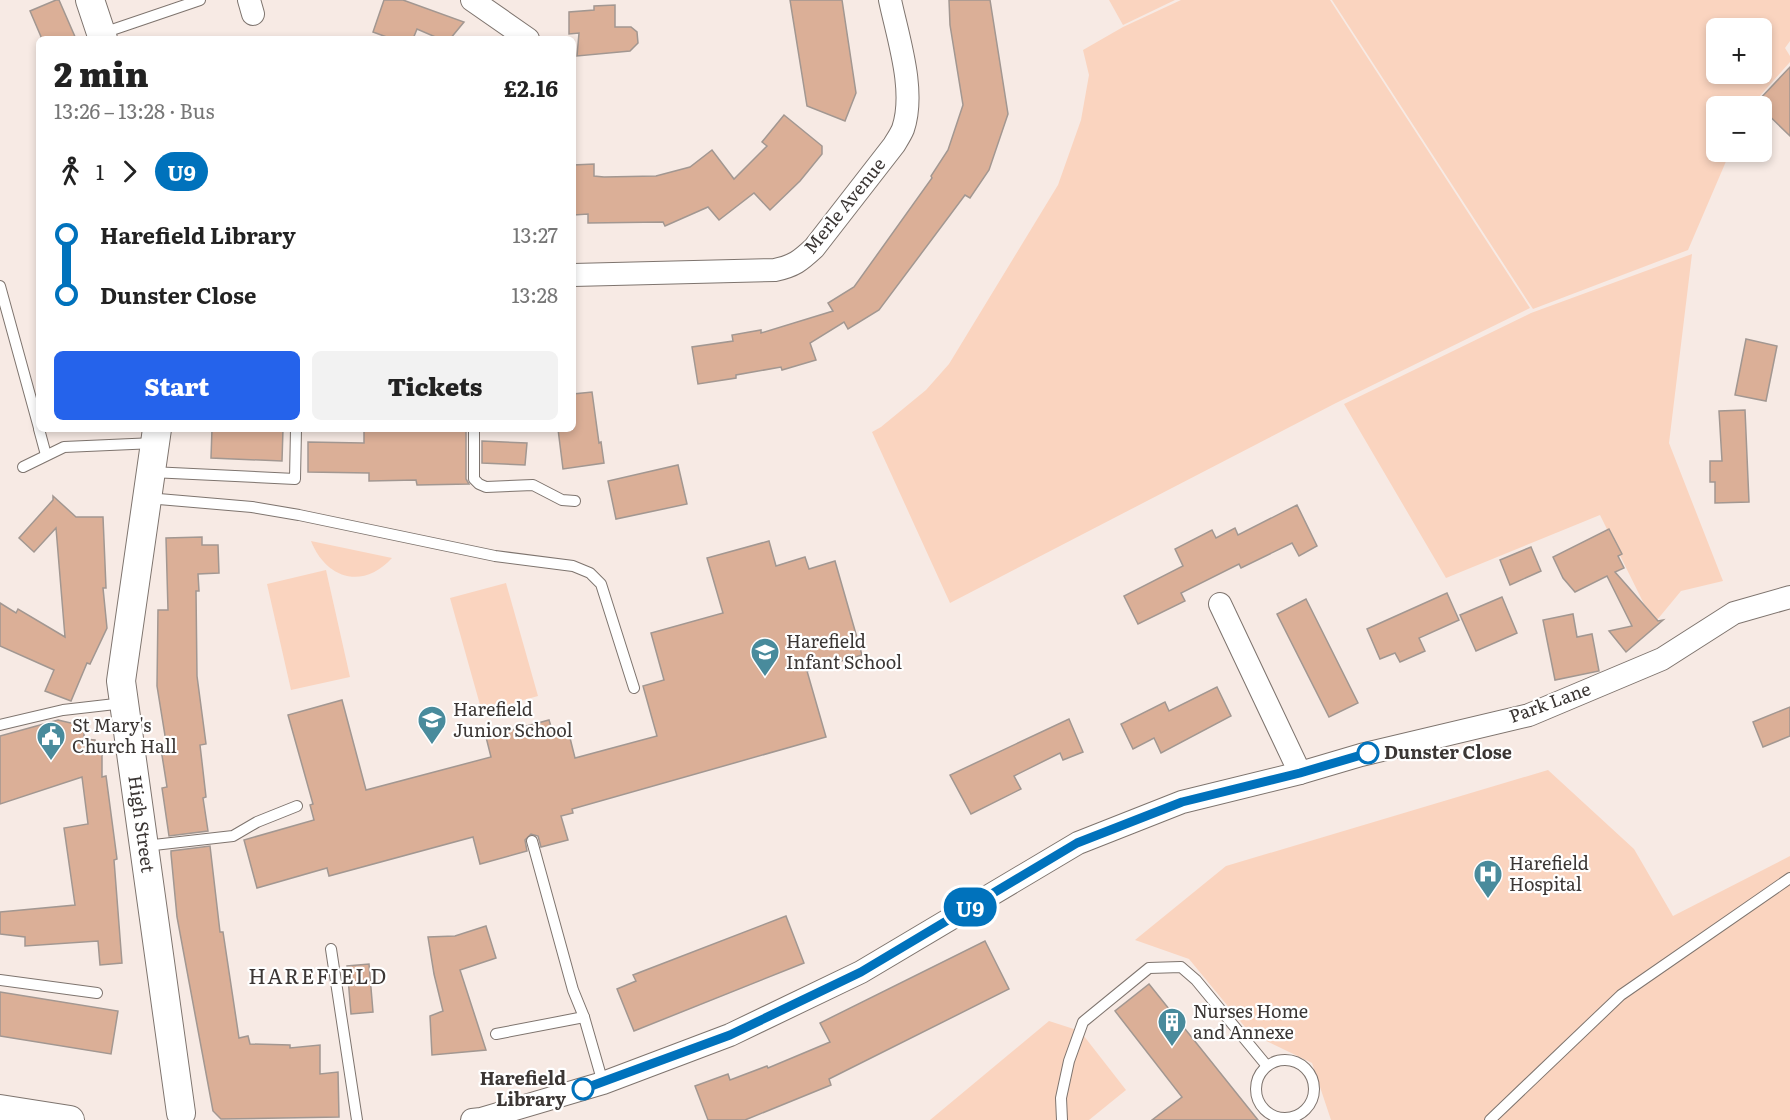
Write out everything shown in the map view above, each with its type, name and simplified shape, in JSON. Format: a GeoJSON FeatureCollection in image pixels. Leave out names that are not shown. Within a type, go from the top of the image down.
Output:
{"type":"FeatureCollection","features":[{"type":"Feature","properties":{"kind":"street"},"geometry":{"type":"LineString","coordinates":[[90,0],[102,36]]}},
{"type":"Feature","properties":{"kind":"street"},"geometry":{"type":"LineString","coordinates":[[472,0],[524,36]]}},
{"type":"Feature","properties":{"kind":"street","name":"Merle Avenue"},"geometry":{"type":"LineString","coordinates":[[576,275],[775,270],[791,267],[802,259],[814,248],[894,145],[903,129],[908,106],[908,85],[890,0]]}},
{"type":"Feature","properties":{"kind":"street","name":"High Street"},"geometry":{"type":"LineString","coordinates":[[156,436],[121,681],[180,1118]]}},
{"type":"Feature","properties":{"kind":"street","name":"Park Lane"},"geometry":{"type":"LineString","coordinates":[[472,1120],[603,1083],[730,1035],[861,972],[1077,843],[1182,802],[1300,773],[1361,755],[1529,715],[1662,659],[1734,614],[1790,597]]}},
{"type":"Feature","properties":{"kind":"street"},"geometry":{"type":"LineString","coordinates":[[1220,604],[1300,773]]}},
{"type":"Feature","properties":{"kind":"street"},"geometry":{"type":"LineString","coordinates":[[0,1109],[70,1120]]}},
{"type":"Feature","properties":{"kind":"lane"},"geometry":{"type":"LineString","coordinates":[[102,36],[200,0]]}},
{"type":"Feature","properties":{"kind":"lane"},"geometry":{"type":"LineString","coordinates":[[0,286],[36,418]]}},
{"type":"Feature","properties":{"kind":"lane"},"geometry":{"type":"LineString","coordinates":[[40,432],[46,456]]}},
{"type":"Feature","properties":{"kind":"lane"},"geometry":{"type":"LineString","coordinates":[[149,485],[295,479],[296,432]]}},
{"type":"Feature","properties":{"kind":"lane"},"geometry":{"type":"LineString","coordinates":[[474,432],[474,479],[479,484],[486,487],[533,485],[562,500],[575,501]]}},
{"type":"Feature","properties":{"kind":"lane"},"geometry":{"type":"LineString","coordinates":[[23,467],[64,447],[156,436]]}},
{"type":"Feature","properties":{"kind":"lane"},"geometry":{"type":"LineString","coordinates":[[149,485],[495,556],[573,566],[590,573],[601,584],[634,688]]}},
{"type":"Feature","properties":{"kind":"lane"},"geometry":{"type":"LineString","coordinates":[[0,725],[63,710],[124,703]]}},
{"type":"Feature","properties":{"kind":"lane"},"geometry":{"type":"LineString","coordinates":[[144,846],[233,836],[257,822],[297,806]]}},
{"type":"Feature","properties":{"kind":"lane"},"geometry":{"type":"LineString","coordinates":[[532,841],[573,990],[584,1017],[603,1083]]}},
{"type":"Feature","properties":{"kind":"lane"},"geometry":{"type":"LineString","coordinates":[[1490,1120],[1621,995],[1790,878]]}},
{"type":"Feature","properties":{"kind":"lane"},"geometry":{"type":"LineString","coordinates":[[331,949],[357,1120]]}},
{"type":"Feature","properties":{"kind":"lane"},"geometry":{"type":"LineString","coordinates":[[1062,1120],[1061,1098],[1069,1061],[1083,1022],[1149,968],[1181,967],[1196,980],[1267,1066]]}},
{"type":"Feature","properties":{"kind":"lane"},"geometry":{"type":"LineString","coordinates":[[0,980],[97,993]]}},
{"type":"Feature","properties":{"kind":"lane"},"geometry":{"type":"LineString","coordinates":[[496,1034],[584,1017]]}},
{"type":"Feature","properties":{"kind":"lane"},"geometry":{"type":"LineString","coordinates":[[1278,1060],[1287,1060],[1296,1062],[1310,1075],[1313,1093],[1305,1116],[1278,1117],[1262,1106],[1257,1098],[1257,1079],[1267,1066],[1278,1060]]}},
{"type":"Feature","properties":{"kind":"shaded area"},"geometry":{"type":"Polygon","coordinates":[[[1109,0],[1175,0],[1123,25],[1109,0]]]}},
{"type":"Feature","properties":{"kind":"shaded area"},"geometry":{"type":"Polygon","coordinates":[[[1181,0],[1330,0],[1530,308],[1336,403],[950,603],[872,432],[926,390],[949,364],[1058,185],[1081,120],[1089,75],[1083,50],[1123,27],[1181,0]]]}},
{"type":"Feature","properties":{"kind":"shaded area"},"geometry":{"type":"Polygon","coordinates":[[[1332,0],[1790,0],[1790,41],[1785,48],[1790,56],[1790,62],[1772,82],[1772,18],[1706,18],[1706,84],[1770,84],[1760,96],[1706,96],[1706,162],[1726,162],[1688,250],[1533,309],[1332,0]]]}},
{"type":"Feature","properties":{"kind":"shaded area"},"geometry":{"type":"Polygon","coordinates":[[[1692,254],[1669,443],[1723,581],[1681,591],[1657,620],[1645,606],[1600,515],[1446,578],[1344,404],[1531,313],[1692,254]]]}},
{"type":"Feature","properties":{"kind":"shaded area"},"geometry":{"type":"Polygon","coordinates":[[[311,541],[392,558],[381,568],[369,574],[358,577],[346,576],[326,564],[311,541]]]}},
{"type":"Feature","properties":{"kind":"shaded area"},"geometry":{"type":"Polygon","coordinates":[[[326,570],[350,677],[291,690],[267,584],[326,570]]]}},
{"type":"Feature","properties":{"kind":"shaded area"},"geometry":{"type":"Polygon","coordinates":[[[506,583],[538,696],[482,712],[450,598],[506,583]]]}},
{"type":"Feature","properties":{"kind":"shaded area","name":"Harefield Hospital"},"geometry":{"type":"Polygon","coordinates":[[[1548,770],[1634,849],[1673,916],[1790,856],[1790,1120],[1331,1120],[1312,1063],[1250,1033],[1189,959],[1135,940],[1226,866],[1548,770]]]}},
{"type":"Feature","properties":{"kind":"shaded area"},"geometry":{"type":"Polygon","coordinates":[[[1049,1021],[1080,1031],[1126,1090],[1089,1120],[930,1120],[1049,1021]]]}},
{"type":"Feature","properties":{"kind":"building"},"geometry":{"type":"Polygon","coordinates":[[[59,0],[75,36],[41,36],[30,11],[59,0]]]}},
{"type":"Feature","properties":{"kind":"building"},"geometry":{"type":"Polygon","coordinates":[[[384,0],[403,0],[464,22],[452,36],[433,36],[417,29],[414,36],[384,36],[373,32],[384,0]]]}},
{"type":"Feature","properties":{"kind":"building"},"geometry":{"type":"Polygon","coordinates":[[[790,0],[842,0],[856,93],[845,121],[807,106],[790,0]]]}},
{"type":"Feature","properties":{"kind":"building"},"geometry":{"type":"Polygon","coordinates":[[[949,0],[990,0],[1008,114],[989,170],[970,198],[965,195],[879,310],[848,329],[844,322],[810,343],[816,360],[782,370],[781,367],[698,384],[692,347],[733,341],[732,335],[761,330],[761,333],[833,311],[828,303],[854,287],[932,178],[931,176],[948,150],[963,105],[950,25],[949,0]]]}},
{"type":"Feature","properties":{"kind":"building"},"geometry":{"type":"Polygon","coordinates":[[[615,5],[615,27],[631,27],[637,32],[638,43],[630,51],[577,56],[579,33],[569,34],[569,12],[594,10],[594,6],[615,5]]]}},
{"type":"Feature","properties":{"kind":"building"},"geometry":{"type":"Polygon","coordinates":[[[1790,67],[1790,136],[1772,119],[1772,96],[1763,96],[1790,67]]]}},
{"type":"Feature","properties":{"kind":"building"},"geometry":{"type":"Polygon","coordinates":[[[784,115],[822,146],[822,154],[800,181],[770,210],[754,193],[719,220],[708,207],[665,226],[663,222],[588,223],[588,214],[576,215],[576,165],[594,164],[594,176],[656,176],[690,167],[712,150],[734,179],[767,146],[762,142],[784,115]]]}},
{"type":"Feature","properties":{"kind":"building"},"geometry":{"type":"Polygon","coordinates":[[[1746,339],[1777,346],[1766,401],[1735,395],[1746,339]]]}},
{"type":"Feature","properties":{"kind":"building"},"geometry":{"type":"Polygon","coordinates":[[[592,392],[604,463],[563,469],[558,432],[576,432],[576,394],[592,392]]]}},
{"type":"Feature","properties":{"kind":"building"},"geometry":{"type":"Polygon","coordinates":[[[1745,410],[1749,502],[1715,503],[1715,482],[1710,482],[1710,461],[1722,461],[1719,411],[1745,410]]]}},
{"type":"Feature","properties":{"kind":"building"},"geometry":{"type":"Polygon","coordinates":[[[212,432],[283,432],[282,461],[211,458],[212,432]]]}},
{"type":"Feature","properties":{"kind":"building"},"geometry":{"type":"Polygon","coordinates":[[[364,432],[466,432],[466,479],[469,484],[417,485],[416,480],[369,481],[369,473],[308,472],[308,442],[364,443],[364,432]]]}},
{"type":"Feature","properties":{"kind":"building"},"geometry":{"type":"Polygon","coordinates":[[[482,441],[527,443],[525,465],[482,463],[482,441]]]}},
{"type":"Feature","properties":{"kind":"building"},"geometry":{"type":"Polygon","coordinates":[[[678,465],[687,504],[616,519],[608,481],[678,465]]]}},
{"type":"Feature","properties":{"kind":"building"},"geometry":{"type":"Polygon","coordinates":[[[53,496],[76,517],[103,517],[106,588],[103,588],[107,628],[90,664],[87,663],[71,701],[45,691],[54,670],[0,646],[0,603],[16,613],[18,609],[65,637],[56,528],[34,552],[19,538],[53,500],[53,496]]]}},
{"type":"Feature","properties":{"kind":"building"},"geometry":{"type":"Polygon","coordinates":[[[1297,505],[1317,546],[1299,556],[1292,543],[1241,568],[1239,564],[1181,593],[1185,601],[1138,624],[1124,596],[1183,566],[1175,549],[1212,530],[1216,538],[1235,528],[1238,535],[1297,505]]]}},
{"type":"Feature","properties":{"kind":"building"},"geometry":{"type":"Polygon","coordinates":[[[1609,529],[1622,554],[1618,556],[1624,568],[1615,572],[1658,621],[1663,620],[1626,652],[1609,631],[1632,626],[1607,576],[1575,592],[1563,578],[1553,557],[1609,529]]]}},
{"type":"Feature","properties":{"kind":"building"},"geometry":{"type":"Polygon","coordinates":[[[202,537],[202,545],[218,545],[219,573],[198,574],[199,591],[196,591],[197,676],[206,744],[200,745],[206,797],[203,798],[208,831],[169,836],[162,788],[167,787],[161,749],[167,748],[157,686],[158,610],[168,610],[166,538],[202,537]]]}},
{"type":"Feature","properties":{"kind":"building"},"geometry":{"type":"Polygon","coordinates":[[[769,541],[776,566],[805,557],[809,569],[835,561],[862,655],[807,671],[826,737],[572,809],[573,813],[561,816],[568,840],[541,847],[538,836],[531,834],[525,840],[527,851],[480,864],[473,837],[329,876],[327,868],[257,888],[244,840],[314,820],[310,805],[313,804],[288,715],[342,700],[366,790],[491,757],[486,737],[549,720],[553,733],[568,730],[575,758],[657,736],[643,686],[664,680],[651,633],[723,613],[707,558],[769,541]]]}},
{"type":"Feature","properties":{"kind":"building"},"geometry":{"type":"Polygon","coordinates":[[[1531,547],[1541,571],[1510,585],[1500,560],[1531,547]]]}},
{"type":"Feature","properties":{"kind":"building"},"geometry":{"type":"Polygon","coordinates":[[[1447,593],[1459,620],[1419,638],[1425,651],[1400,662],[1395,653],[1380,659],[1367,629],[1447,593]]]}},
{"type":"Feature","properties":{"kind":"building"},"geometry":{"type":"Polygon","coordinates":[[[1502,597],[1517,633],[1476,651],[1460,615],[1502,597]]]}},
{"type":"Feature","properties":{"kind":"building"},"geometry":{"type":"Polygon","coordinates":[[[1306,599],[1358,703],[1329,717],[1277,614],[1306,599]]]}},
{"type":"Feature","properties":{"kind":"building"},"geometry":{"type":"Polygon","coordinates":[[[1573,614],[1577,637],[1592,634],[1599,671],[1555,680],[1543,620],[1573,614]]]}},
{"type":"Feature","properties":{"kind":"building"},"geometry":{"type":"Polygon","coordinates":[[[1217,687],[1231,716],[1161,753],[1154,738],[1133,749],[1121,724],[1165,702],[1169,711],[1217,687]]]}},
{"type":"Feature","properties":{"kind":"building"},"geometry":{"type":"Polygon","coordinates":[[[1790,707],[1790,736],[1763,747],[1753,722],[1790,707]]]}},
{"type":"Feature","properties":{"kind":"building"},"geometry":{"type":"Polygon","coordinates":[[[1069,719],[1083,752],[1063,760],[1060,753],[1014,776],[1021,789],[971,814],[950,775],[1069,719]]]}},
{"type":"Feature","properties":{"kind":"building"},"geometry":{"type":"Polygon","coordinates":[[[58,720],[84,726],[84,739],[95,740],[96,749],[102,748],[102,777],[106,776],[117,859],[114,860],[122,963],[100,965],[98,941],[25,946],[25,937],[0,934],[0,912],[75,905],[64,828],[88,824],[82,777],[0,804],[0,736],[58,720]]]}},
{"type":"Feature","properties":{"kind":"building"},"geometry":{"type":"Polygon","coordinates":[[[210,846],[220,932],[223,932],[239,1038],[248,1036],[250,1044],[290,1045],[290,1048],[320,1045],[320,1074],[338,1072],[339,1117],[221,1119],[213,1111],[177,917],[171,854],[171,851],[210,846]]]}},
{"type":"Feature","properties":{"kind":"building"},"geometry":{"type":"Polygon","coordinates":[[[786,916],[804,963],[634,1031],[617,989],[636,981],[633,975],[786,916]]]}},
{"type":"Feature","properties":{"kind":"building"},"geometry":{"type":"Polygon","coordinates":[[[486,926],[496,958],[460,970],[486,1050],[432,1055],[430,1016],[443,1011],[428,937],[455,936],[486,926]]]}},
{"type":"Feature","properties":{"kind":"building"},"geometry":{"type":"Polygon","coordinates":[[[985,941],[1009,989],[829,1079],[831,1085],[745,1120],[708,1120],[695,1086],[728,1074],[730,1080],[767,1066],[768,1068],[830,1042],[820,1023],[985,941]]]}},
{"type":"Feature","properties":{"kind":"building"},"geometry":{"type":"Polygon","coordinates":[[[369,964],[373,1012],[351,1014],[347,966],[369,964]]]}},
{"type":"Feature","properties":{"kind":"building","name":"Nurses Home and Annexe"},"geometry":{"type":"Polygon","coordinates":[[[1149,984],[1258,1120],[1152,1120],[1182,1097],[1115,1011],[1149,984]]]}},
{"type":"Feature","properties":{"kind":"building"},"geometry":{"type":"Polygon","coordinates":[[[0,992],[118,1011],[111,1054],[0,1036],[0,992]]]}},
{"type":"Feature","properties":{"kind":"bus line","name":"U9"},"geometry":{"type":"LineString","coordinates":[[583,1089],[730,1035],[861,972],[1077,843],[1182,802],[1300,773],[1368,753]]}},
{"type":"Feature","properties":{"kind":"place","name":"Harefield Infant School"},"geometry":{"type":"Point","coordinates":[765,678]}},
{"type":"Feature","properties":{"kind":"place","name":"Harefield Junior School"},"geometry":{"type":"Point","coordinates":[432,746]}},
{"type":"Feature","properties":{"kind":"place","name":"Dunster Close"},"geometry":{"type":"Point","coordinates":[1368,753]}},
{"type":"Feature","properties":{"kind":"place","name":"St Mary's Church Hall"},"geometry":{"type":"Point","coordinates":[51,762]}},
{"type":"Feature","properties":{"kind":"place","name":"Harefield Hospital"},"geometry":{"type":"Point","coordinates":[1488,900]}},
{"type":"Feature","properties":{"kind":"place","name":"Nurses Home and Annexe"},"geometry":{"type":"Point","coordinates":[1172,1048]}},
{"type":"Feature","properties":{"kind":"place","name":"Harefield Library"},"geometry":{"type":"Point","coordinates":[583,1089]}},
{"type":"Feature","properties":{"kind":"district","name":"HAREFIELD"},"geometry":{"type":"Point","coordinates":[318,977]}}]}
